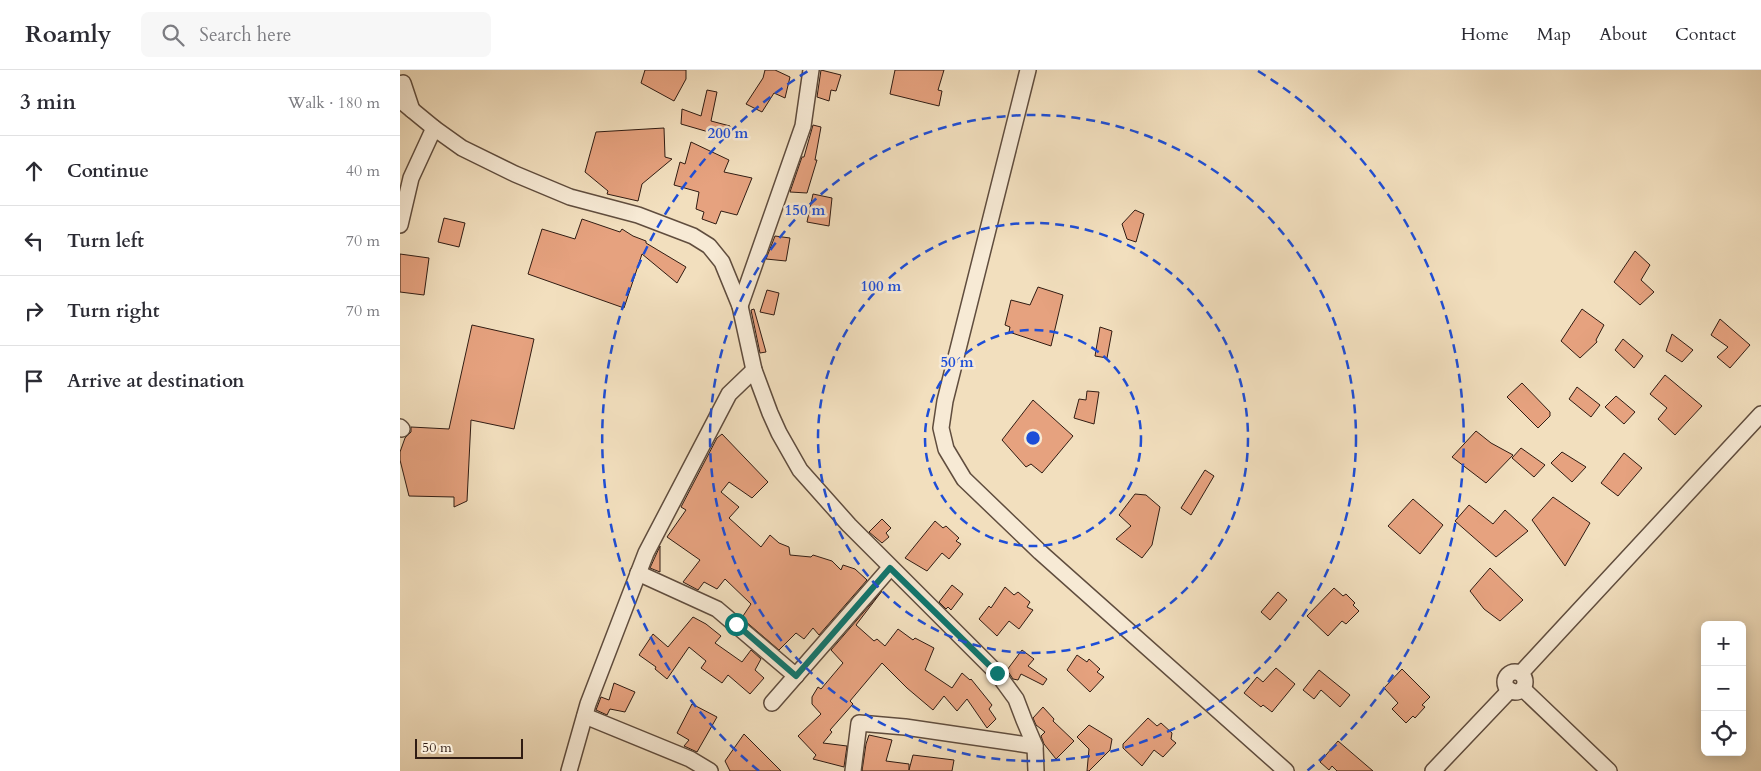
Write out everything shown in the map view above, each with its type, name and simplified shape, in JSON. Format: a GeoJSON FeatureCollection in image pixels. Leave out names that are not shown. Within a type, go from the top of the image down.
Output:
{"type":"FeatureCollection","features":[{"type":"Feature","properties":{"kind":"street"},"geometry":{"type":"LineString","coordinates":[[740,306],[803,126],[811,70]]}},
{"type":"Feature","properties":{"kind":"street"},"geometry":{"type":"LineString","coordinates":[[1028,70],[945,401],[941,428],[946,449],[964,479],[1040,552],[1286,771]]}},
{"type":"Feature","properties":{"kind":"street"},"geometry":{"type":"LineString","coordinates":[[403,77],[412,110]]}},
{"type":"Feature","properties":{"kind":"street"},"geometry":{"type":"LineString","coordinates":[[400,100],[462,148],[515,174],[570,197],[638,215],[693,236],[709,246],[722,262],[740,306],[754,370],[779,433],[800,470],[890,568],[997,673],[1016,699],[1034,746],[1036,771]]}},
{"type":"Feature","properties":{"kind":"street"},"geometry":{"type":"LineString","coordinates":[[400,225],[411,178],[434,128]]}},
{"type":"Feature","properties":{"kind":"street"},"geometry":{"type":"LineString","coordinates":[[569,771],[584,716],[646,553],[730,394],[754,370]]}},
{"type":"Feature","properties":{"kind":"street"},"geometry":{"type":"LineString","coordinates":[[1433,771],[1526,679],[1521,673],[1761,414]]}},
{"type":"Feature","properties":{"kind":"street"},"geometry":{"type":"LineString","coordinates":[[772,703],[890,568]]}},
{"type":"Feature","properties":{"kind":"street"},"geometry":{"type":"LineString","coordinates":[[638,573],[717,609],[796,676]]}},
{"type":"Feature","properties":{"kind":"street"},"geometry":{"type":"LineString","coordinates":[[1516,689],[1609,771]]}},
{"type":"Feature","properties":{"kind":"street"},"geometry":{"type":"LineString","coordinates":[[584,716],[690,759],[710,771]]}},
{"type":"Feature","properties":{"kind":"street"},"geometry":{"type":"LineString","coordinates":[[853,771],[859,723],[905,727],[1034,746]]}},
{"type":"Feature","properties":{"kind":"building"},"geometry":{"type":"Polygon","coordinates":[[[645,70],[686,70],[686,79],[674,101],[641,83],[645,70]]]}},
{"type":"Feature","properties":{"kind":"building"},"geometry":{"type":"Polygon","coordinates":[[[765,70],[775,70],[790,77],[785,98],[774,93],[762,112],[746,104],[763,78],[765,70]]]}},
{"type":"Feature","properties":{"kind":"building"},"geometry":{"type":"Polygon","coordinates":[[[821,70],[841,75],[836,91],[831,90],[829,101],[817,97],[821,70]]]}},
{"type":"Feature","properties":{"kind":"building"},"geometry":{"type":"Polygon","coordinates":[[[895,70],[944,70],[938,90],[942,91],[939,106],[890,94],[895,70]]]}},
{"type":"Feature","properties":{"kind":"building"},"geometry":{"type":"Polygon","coordinates":[[[707,90],[717,92],[711,121],[730,126],[726,137],[681,124],[682,109],[701,116],[707,90]]]}},
{"type":"Feature","properties":{"kind":"building"},"geometry":{"type":"Polygon","coordinates":[[[813,125],[821,127],[815,160],[817,160],[807,193],[790,192],[802,157],[804,157],[813,125]]]}},
{"type":"Feature","properties":{"kind":"building"},"geometry":{"type":"Polygon","coordinates":[[[664,128],[665,157],[672,159],[642,184],[638,201],[607,194],[608,191],[585,172],[596,132],[664,128]]]}},
{"type":"Feature","properties":{"kind":"building"},"geometry":{"type":"Polygon","coordinates":[[[691,142],[729,160],[724,172],[752,178],[737,215],[721,211],[716,224],[702,219],[704,212],[696,209],[699,192],[674,185],[680,162],[685,164],[691,142]]]}},
{"type":"Feature","properties":{"kind":"building"},"geometry":{"type":"Polygon","coordinates":[[[813,194],[832,198],[829,226],[807,222],[813,194]]]}},
{"type":"Feature","properties":{"kind":"building"},"geometry":{"type":"Polygon","coordinates":[[[1135,210],[1144,214],[1136,242],[1127,239],[1122,224],[1135,210]]]}},
{"type":"Feature","properties":{"kind":"building"},"geometry":{"type":"Polygon","coordinates":[[[444,218],[465,223],[459,247],[438,242],[444,218]]]}},
{"type":"Feature","properties":{"kind":"building"},"geometry":{"type":"Polygon","coordinates":[[[582,219],[620,232],[622,229],[646,241],[646,243],[686,267],[677,283],[642,254],[624,308],[528,274],[542,229],[575,239],[582,219]]]}},
{"type":"Feature","properties":{"kind":"building"},"geometry":{"type":"Polygon","coordinates":[[[775,236],[790,238],[786,261],[766,259],[775,236]]]}},
{"type":"Feature","properties":{"kind":"building"},"geometry":{"type":"Polygon","coordinates":[[[1635,251],[1650,265],[1641,280],[1654,292],[1640,305],[1614,282],[1635,251]]]}},
{"type":"Feature","properties":{"kind":"building"},"geometry":{"type":"Polygon","coordinates":[[[400,254],[429,258],[424,295],[400,292],[400,254]]]}},
{"type":"Feature","properties":{"kind":"building"},"geometry":{"type":"Polygon","coordinates":[[[1038,287],[1063,295],[1051,346],[1009,332],[1010,327],[1005,325],[1011,300],[1030,305],[1038,287]]]}},
{"type":"Feature","properties":{"kind":"building"},"geometry":{"type":"Polygon","coordinates":[[[767,290],[779,293],[774,315],[760,312],[767,290]]]}},
{"type":"Feature","properties":{"kind":"building"},"geometry":{"type":"Polygon","coordinates":[[[754,309],[766,352],[760,353],[751,310],[754,309]]]}},
{"type":"Feature","properties":{"kind":"building"},"geometry":{"type":"Polygon","coordinates":[[[1582,309],[1604,325],[1596,340],[1597,342],[1580,358],[1561,341],[1582,309]]]}},
{"type":"Feature","properties":{"kind":"building"},"geometry":{"type":"Polygon","coordinates":[[[1720,319],[1750,345],[1730,368],[1717,357],[1728,347],[1711,335],[1720,319]]]}},
{"type":"Feature","properties":{"kind":"building"},"geometry":{"type":"Polygon","coordinates":[[[472,325],[534,339],[514,429],[471,420],[467,501],[454,507],[454,497],[409,496],[400,460],[400,452],[405,438],[411,432],[411,427],[449,429],[472,325]]]}},
{"type":"Feature","properties":{"kind":"building"},"geometry":{"type":"Polygon","coordinates":[[[1100,327],[1112,331],[1107,358],[1095,356],[1100,327]]]}},
{"type":"Feature","properties":{"kind":"building"},"geometry":{"type":"Polygon","coordinates":[[[1672,334],[1693,350],[1682,362],[1666,351],[1672,334]]]}},
{"type":"Feature","properties":{"kind":"building"},"geometry":{"type":"Polygon","coordinates":[[[1623,339],[1643,356],[1634,368],[1615,350],[1623,339]]]}},
{"type":"Feature","properties":{"kind":"building"},"geometry":{"type":"Polygon","coordinates":[[[1665,375],[1702,406],[1675,435],[1658,419],[1667,408],[1650,394],[1665,375]]]}},
{"type":"Feature","properties":{"kind":"building"},"geometry":{"type":"Polygon","coordinates":[[[1522,383],[1550,412],[1550,416],[1538,428],[1507,397],[1522,383]]]}},
{"type":"Feature","properties":{"kind":"building"},"geometry":{"type":"Polygon","coordinates":[[[1577,387],[1600,405],[1591,417],[1569,399],[1577,387]]]}},
{"type":"Feature","properties":{"kind":"building"},"geometry":{"type":"Polygon","coordinates":[[[1087,391],[1099,392],[1094,424],[1074,418],[1079,399],[1086,400],[1087,391]]]}},
{"type":"Feature","properties":{"kind":"building"},"geometry":{"type":"Polygon","coordinates":[[[1616,396],[1635,412],[1624,424],[1605,407],[1616,396]]]}},
{"type":"Feature","properties":{"kind":"building"},"geometry":{"type":"Polygon","coordinates":[[[1033,400],[1073,436],[1042,473],[1031,464],[1026,467],[1002,440],[1033,400]]]}},
{"type":"Feature","properties":{"kind":"building"},"geometry":{"type":"Polygon","coordinates":[[[1476,431],[1491,443],[1513,455],[1486,483],[1452,457],[1476,431]]]}},
{"type":"Feature","properties":{"kind":"building"},"geometry":{"type":"Polygon","coordinates":[[[722,434],[768,482],[752,498],[729,482],[721,492],[739,507],[729,518],[761,547],[770,535],[779,543],[789,547],[790,555],[811,557],[813,555],[832,561],[841,570],[843,565],[855,569],[867,580],[819,635],[813,628],[804,639],[796,633],[779,650],[744,620],[743,616],[751,604],[725,579],[717,589],[704,582],[698,590],[683,582],[700,560],[667,537],[686,510],[681,507],[717,438],[722,434]]]}},
{"type":"Feature","properties":{"kind":"building"},"geometry":{"type":"Polygon","coordinates":[[[1521,448],[1545,465],[1534,477],[1512,458],[1521,448]]]}},
{"type":"Feature","properties":{"kind":"building"},"geometry":{"type":"Polygon","coordinates":[[[1562,452],[1586,467],[1572,482],[1551,463],[1562,452]]]}},
{"type":"Feature","properties":{"kind":"building"},"geometry":{"type":"Polygon","coordinates":[[[1624,453],[1642,468],[1618,496],[1601,483],[1624,453]]]}},
{"type":"Feature","properties":{"kind":"building"},"geometry":{"type":"Polygon","coordinates":[[[1205,470],[1214,476],[1191,515],[1181,508],[1205,470]]]}},
{"type":"Feature","properties":{"kind":"building"},"geometry":{"type":"Polygon","coordinates":[[[1135,494],[1146,495],[1160,507],[1152,545],[1142,558],[1116,539],[1131,526],[1119,515],[1135,494]]]}},
{"type":"Feature","properties":{"kind":"building"},"geometry":{"type":"Polygon","coordinates":[[[1553,497],[1590,523],[1565,566],[1532,520],[1553,497]]]}},
{"type":"Feature","properties":{"kind":"building"},"geometry":{"type":"Polygon","coordinates":[[[1413,499],[1443,525],[1420,554],[1388,526],[1413,499]]]}},
{"type":"Feature","properties":{"kind":"building"},"geometry":{"type":"Polygon","coordinates":[[[1469,505],[1493,524],[1505,510],[1528,531],[1496,557],[1455,521],[1469,505]]]}},
{"type":"Feature","properties":{"kind":"building"},"geometry":{"type":"Polygon","coordinates":[[[882,519],[891,528],[886,533],[889,537],[882,543],[869,532],[882,519]]]}},
{"type":"Feature","properties":{"kind":"building"},"geometry":{"type":"Polygon","coordinates":[[[935,521],[943,528],[946,526],[959,538],[956,541],[961,544],[949,559],[942,553],[927,571],[905,558],[935,521]]]}},
{"type":"Feature","properties":{"kind":"building"},"geometry":{"type":"Polygon","coordinates":[[[660,546],[660,572],[650,568],[660,546]]]}},
{"type":"Feature","properties":{"kind":"building"},"geometry":{"type":"Polygon","coordinates":[[[1490,568],[1523,600],[1500,621],[1484,609],[1470,591],[1490,568]]]}},
{"type":"Feature","properties":{"kind":"building"},"geometry":{"type":"Polygon","coordinates":[[[952,585],[963,594],[951,610],[948,607],[946,609],[939,602],[952,585]]]}},
{"type":"Feature","properties":{"kind":"building"},"geometry":{"type":"Polygon","coordinates":[[[1005,587],[1014,595],[1018,592],[1030,602],[1027,607],[1033,610],[1019,629],[1009,621],[997,636],[979,619],[989,606],[991,608],[1005,587]]]}},
{"type":"Feature","properties":{"kind":"building"},"geometry":{"type":"Polygon","coordinates":[[[1334,588],[1343,596],[1346,594],[1355,603],[1353,605],[1359,611],[1346,624],[1342,621],[1328,636],[1307,616],[1334,588]]]}},
{"type":"Feature","properties":{"kind":"building"},"geometry":{"type":"Polygon","coordinates":[[[882,591],[856,625],[874,641],[877,639],[885,646],[898,629],[913,640],[915,638],[934,648],[925,670],[952,688],[962,673],[971,679],[992,705],[989,709],[996,719],[987,728],[967,699],[957,711],[944,696],[933,710],[882,663],[850,701],[853,704],[830,730],[832,732],[823,743],[847,746],[844,767],[813,759],[816,755],[798,736],[821,714],[812,704],[812,697],[818,687],[821,689],[843,663],[831,650],[882,591]]]}},
{"type":"Feature","properties":{"kind":"building"},"geometry":{"type":"Polygon","coordinates":[[[1278,592],[1287,600],[1270,620],[1261,612],[1278,592]]]}},
{"type":"Feature","properties":{"kind":"building"},"geometry":{"type":"Polygon","coordinates":[[[693,617],[706,624],[721,636],[715,643],[742,662],[751,650],[761,659],[755,670],[764,678],[750,694],[728,675],[722,683],[701,668],[706,661],[689,647],[667,679],[655,669],[656,667],[639,655],[653,634],[668,647],[693,617]]]}},
{"type":"Feature","properties":{"kind":"building"},"geometry":{"type":"Polygon","coordinates":[[[1022,650],[1034,659],[1028,666],[1047,679],[1043,685],[1021,674],[1018,680],[1013,679],[1007,670],[1022,650]]]}},
{"type":"Feature","properties":{"kind":"building"},"geometry":{"type":"Polygon","coordinates":[[[1077,655],[1087,662],[1089,659],[1100,669],[1097,672],[1104,677],[1090,692],[1067,670],[1077,655]]]}},
{"type":"Feature","properties":{"kind":"building"},"geometry":{"type":"Polygon","coordinates":[[[1276,668],[1295,684],[1272,712],[1263,705],[1261,707],[1244,693],[1257,677],[1263,682],[1276,668]]]}},
{"type":"Feature","properties":{"kind":"building"},"geometry":{"type":"Polygon","coordinates":[[[1402,669],[1430,697],[1422,705],[1425,707],[1415,718],[1413,716],[1406,723],[1392,709],[1398,703],[1384,688],[1402,669]]]}},
{"type":"Feature","properties":{"kind":"building"},"geometry":{"type":"Polygon","coordinates":[[[1319,670],[1350,695],[1340,707],[1321,690],[1314,699],[1303,690],[1319,670]]]}},
{"type":"Feature","properties":{"kind":"building"},"geometry":{"type":"Polygon","coordinates":[[[614,683],[635,692],[625,712],[610,709],[607,715],[596,710],[601,697],[609,700],[614,683]]]}},
{"type":"Feature","properties":{"kind":"building"},"geometry":{"type":"Polygon","coordinates":[[[692,704],[717,717],[697,752],[684,746],[689,740],[677,733],[692,704]]]}},
{"type":"Feature","properties":{"kind":"building"},"geometry":{"type":"Polygon","coordinates":[[[1043,707],[1054,719],[1053,721],[1074,741],[1056,759],[1044,744],[1041,736],[1045,732],[1036,725],[1033,718],[1043,707]]]}},
{"type":"Feature","properties":{"kind":"building"},"geometry":{"type":"Polygon","coordinates":[[[1148,718],[1157,726],[1161,723],[1172,733],[1171,739],[1176,743],[1163,757],[1154,750],[1142,766],[1123,748],[1123,744],[1148,718]]]}},
{"type":"Feature","properties":{"kind":"building"},"geometry":{"type":"Polygon","coordinates":[[[1089,725],[1112,739],[1110,750],[1087,771],[1089,749],[1077,737],[1089,725]]]}},
{"type":"Feature","properties":{"kind":"building"},"geometry":{"type":"Polygon","coordinates":[[[744,734],[781,771],[730,771],[725,761],[744,734]]]}},
{"type":"Feature","properties":{"kind":"building"},"geometry":{"type":"Polygon","coordinates":[[[869,735],[892,740],[886,761],[909,764],[909,770],[913,755],[954,760],[952,771],[862,771],[869,735]]]}},
{"type":"Feature","properties":{"kind":"building"},"geometry":{"type":"Polygon","coordinates":[[[1338,741],[1373,771],[1337,771],[1332,766],[1329,770],[1320,762],[1338,741]]]}},
{"type":"Feature","properties":{"kind":"route"},"geometry":{"type":"LineString","coordinates":[[736,624],[796,676],[890,568],[997,673]]}}]}
